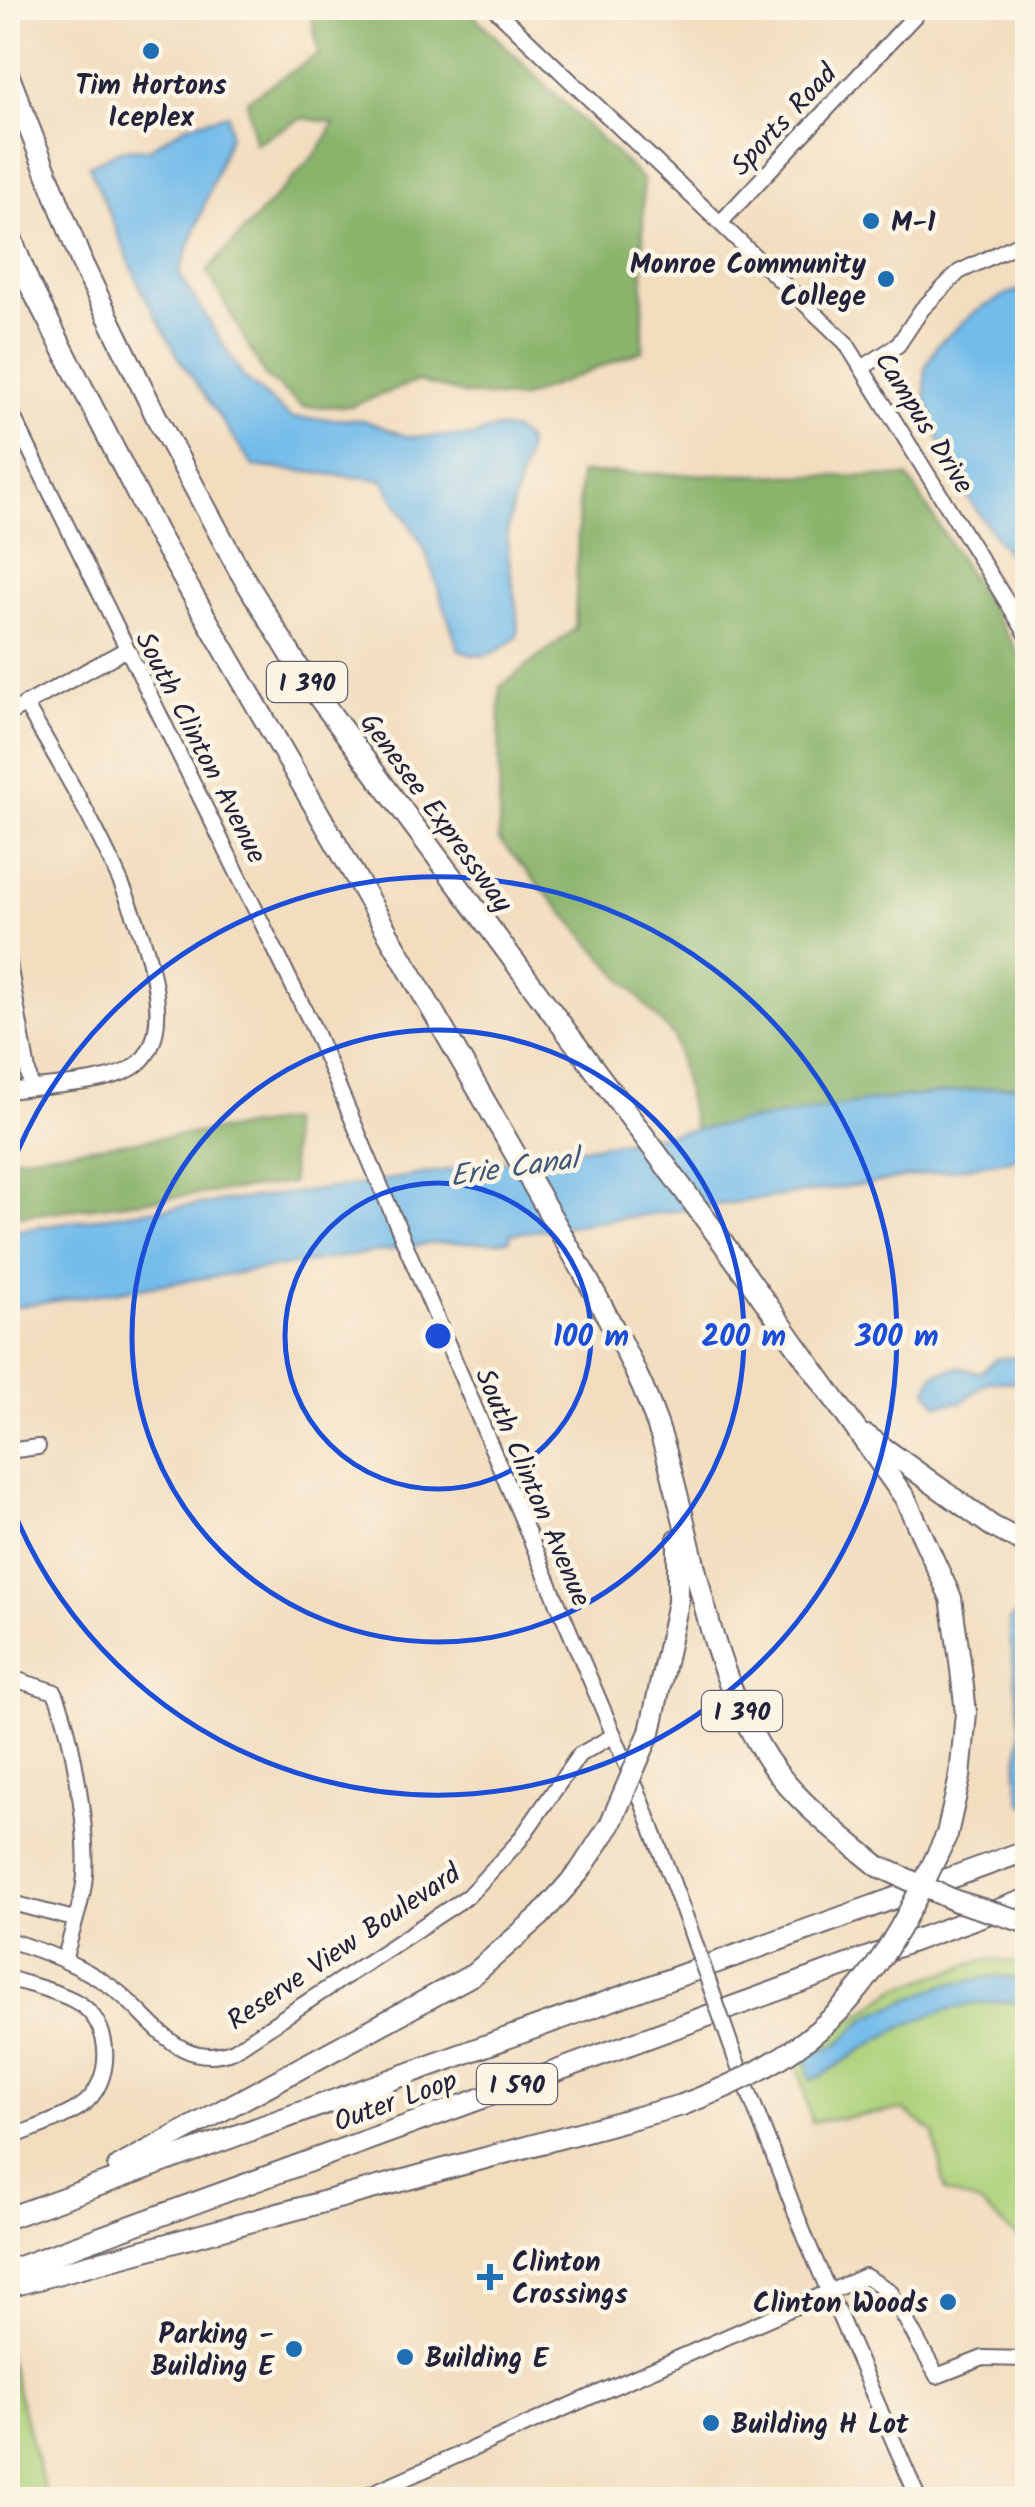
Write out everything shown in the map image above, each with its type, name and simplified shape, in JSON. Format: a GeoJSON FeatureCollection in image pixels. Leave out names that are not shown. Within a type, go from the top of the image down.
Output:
{"type":"FeatureCollection","features":[{"type":"Feature","properties":{"kind":"highway","name":"Genesee Expressway"},"geometry":{"type":"LineString","coordinates":[[8,74],[82,263],[157,418],[239,570],[308,683],[611,1098],[720,1240],[904,1498],[951,1598],[966,1713],[960,1777],[947,1834],[908,1918],[867,1984],[834,2018],[787,2055],[748,2078],[682,2104],[8,2288]]}},
{"type":"Feature","properties":{"kind":"highway","name":"I 390"},"geometry":{"type":"LineString","coordinates":[[8,230],[29,284],[157,533],[585,1275],[636,1372],[663,1441],[704,1614],[728,1681],[760,1748],[802,1800],[878,1866],[956,1901],[1028,1924]]}},
{"type":"Feature","properties":{"kind":"highway","name":"I 390"},"geometry":{"type":"LineString","coordinates":[[854,1426],[992,1526],[1028,1546]]}},
{"type":"Feature","properties":{"kind":"highway"},"geometry":{"type":"LineString","coordinates":[[60,2198],[474,1974],[542,1915],[579,1872],[610,1825],[650,1732],[678,1602],[678,1512]]}},
{"type":"Feature","properties":{"kind":"highway","name":"Outer Loop"},"geometry":{"type":"LineString","coordinates":[[8,2218],[1028,1850]]}},
{"type":"Feature","properties":{"kind":"highway","name":"Outer Loop"},"geometry":{"type":"LineString","coordinates":[[8,2271],[1028,1899]]}},
{"type":"Feature","properties":{"kind":"street","name":"Campus Drive"},"geometry":{"type":"LineString","coordinates":[[494,8],[846,343],[1028,636]]}},
{"type":"Feature","properties":{"kind":"street","name":"Sports Road"},"geometry":{"type":"LineString","coordinates":[[722,221],[922,8]]}},
{"type":"Feature","properties":{"kind":"street"},"geometry":{"type":"LineString","coordinates":[[862,368],[898,344],[922,309],[959,272],[1028,239]]}},
{"type":"Feature","properties":{"kind":"street","name":"South Clinton Avenue"},"geometry":{"type":"LineString","coordinates":[[8,406],[312,1027],[614,1735],[828,2291],[919,2500]]}},
{"type":"Feature","properties":{"kind":"street"},"geometry":{"type":"LineString","coordinates":[[8,714],[125,650]]}},
{"type":"Feature","properties":{"kind":"street"},"geometry":{"type":"LineString","coordinates":[[8,1091],[127,1071],[148,1053],[157,1023],[150,972],[131,902],[26,704]]}},
{"type":"Feature","properties":{"kind":"street"},"geometry":{"type":"LineString","coordinates":[[8,958],[31,1088]]}},
{"type":"Feature","properties":{"kind":"street"},"geometry":{"type":"LineString","coordinates":[[8,1451],[38,1448]]}},
{"type":"Feature","properties":{"kind":"street"},"geometry":{"type":"LineString","coordinates":[[8,1677],[55,1692],[68,1722],[87,1840],[84,1891],[65,1958]]}},
{"type":"Feature","properties":{"kind":"street","name":"Reserve View Boulevard"},"geometry":{"type":"LineString","coordinates":[[8,1940],[65,1958],[116,1990],[180,2050],[216,2056],[234,2050],[468,1896],[519,1841],[578,1755],[614,1735]]}},
{"type":"Feature","properties":{"kind":"street"},"geometry":{"type":"LineString","coordinates":[[8,1902],[74,1919]]}},
{"type":"Feature","properties":{"kind":"street"},"geometry":{"type":"LineString","coordinates":[[8,1978],[78,2002],[97,2026],[107,2068],[97,2091],[79,2107],[8,2139]]}},
{"type":"Feature","properties":{"kind":"street"},"geometry":{"type":"LineString","coordinates":[[356,2500],[865,2276],[884,2283],[937,2376],[983,2358],[1028,2359]]}},
{"type":"Feature","properties":{"kind":"green space"},"geometry":{"type":"Polygon","coordinates":[[[310,8],[466,8],[643,180],[643,350],[520,399],[464,394],[418,381],[351,406],[303,407],[265,376],[207,271],[320,149],[334,123],[303,118],[255,143],[247,100],[319,54],[310,8]]]}},
{"type":"Feature","properties":{"kind":"green space"},"geometry":{"type":"Polygon","coordinates":[[[580,473],[908,477],[1027,666],[1027,1084],[871,1101],[695,1131],[674,1037],[499,840],[500,687],[575,629],[580,473]]]}},
{"type":"Feature","properties":{"kind":"green space"},"geometry":{"type":"Polygon","coordinates":[[[289,1121],[292,1183],[8,1217],[8,1158],[289,1121]]]}},
{"type":"Feature","properties":{"kind":"green space"},"geometry":{"type":"Polygon","coordinates":[[[987,1959],[1027,1964],[1027,2247],[980,2203],[945,2192],[934,2133],[904,2110],[811,2122],[797,2059],[898,1988],[987,1959]]]}},
{"type":"Feature","properties":{"kind":"green space"},"geometry":{"type":"Polygon","coordinates":[[[8,2356],[47,2499],[8,2499],[8,2356]]]}},
{"type":"Feature","properties":{"kind":"water"},"geometry":{"type":"Polygon","coordinates":[[[228,114],[230,134],[179,274],[243,377],[291,418],[363,420],[408,437],[473,436],[497,428],[515,431],[528,443],[507,535],[517,637],[496,651],[476,655],[459,650],[425,549],[383,480],[253,466],[181,361],[141,289],[89,165],[121,150],[149,149],[187,125],[228,114]]]}},
{"type":"Feature","properties":{"kind":"water"},"geometry":{"type":"Polygon","coordinates":[[[1028,289],[1027,581],[951,474],[926,400],[925,369],[937,345],[975,312],[1009,293],[1028,289]]]}},
{"type":"Feature","properties":{"kind":"water","name":"Erie Canal"},"geometry":{"type":"Polygon","coordinates":[[[1027,1084],[1027,1157],[873,1183],[510,1234],[510,1240],[500,1242],[434,1243],[8,1308],[8,1232],[343,1187],[871,1101],[1027,1084]]]}},
{"type":"Feature","properties":{"kind":"water"},"geometry":{"type":"Polygon","coordinates":[[[1027,1356],[1027,1381],[987,1382],[962,1402],[938,1405],[927,1390],[935,1374],[959,1367],[980,1373],[996,1359],[1027,1356]]]}},
{"type":"Feature","properties":{"kind":"water"},"geometry":{"type":"Polygon","coordinates":[[[1021,1609],[1028,1610],[1027,1807],[1021,1801],[1017,1772],[1021,1731],[1009,1621],[1021,1609]]]}},
{"type":"Feature","properties":{"kind":"water"},"geometry":{"type":"Polygon","coordinates":[[[995,1976],[1027,1979],[1027,2003],[998,2002],[943,2011],[894,2032],[810,2080],[806,2055],[836,2046],[869,2016],[944,1985],[995,1976]]]}},
{"type":"Feature","properties":{"kind":"place","name":"Tim Hortons Iceplex"},"geometry":{"type":"Point","coordinates":[151,51]}},
{"type":"Feature","properties":{"kind":"place","name":"M-1"},"geometry":{"type":"Point","coordinates":[871,221]}},
{"type":"Feature","properties":{"kind":"place","name":"Monroe Community College"},"geometry":{"type":"Point","coordinates":[886,279]}},
{"type":"Feature","properties":{"kind":"place","name":"Clinton Crossings"},"geometry":{"type":"Point","coordinates":[490,2277]}},
{"type":"Feature","properties":{"kind":"place","name":"Clinton Woods"},"geometry":{"type":"Point","coordinates":[948,2302]}},
{"type":"Feature","properties":{"kind":"place","name":"Parking - Building E"},"geometry":{"type":"Point","coordinates":[294,2349]}},
{"type":"Feature","properties":{"kind":"place","name":"Building E"},"geometry":{"type":"Point","coordinates":[405,2357]}},
{"type":"Feature","properties":{"kind":"place","name":"Building H Lot"},"geometry":{"type":"Point","coordinates":[711,2423]}}]}
